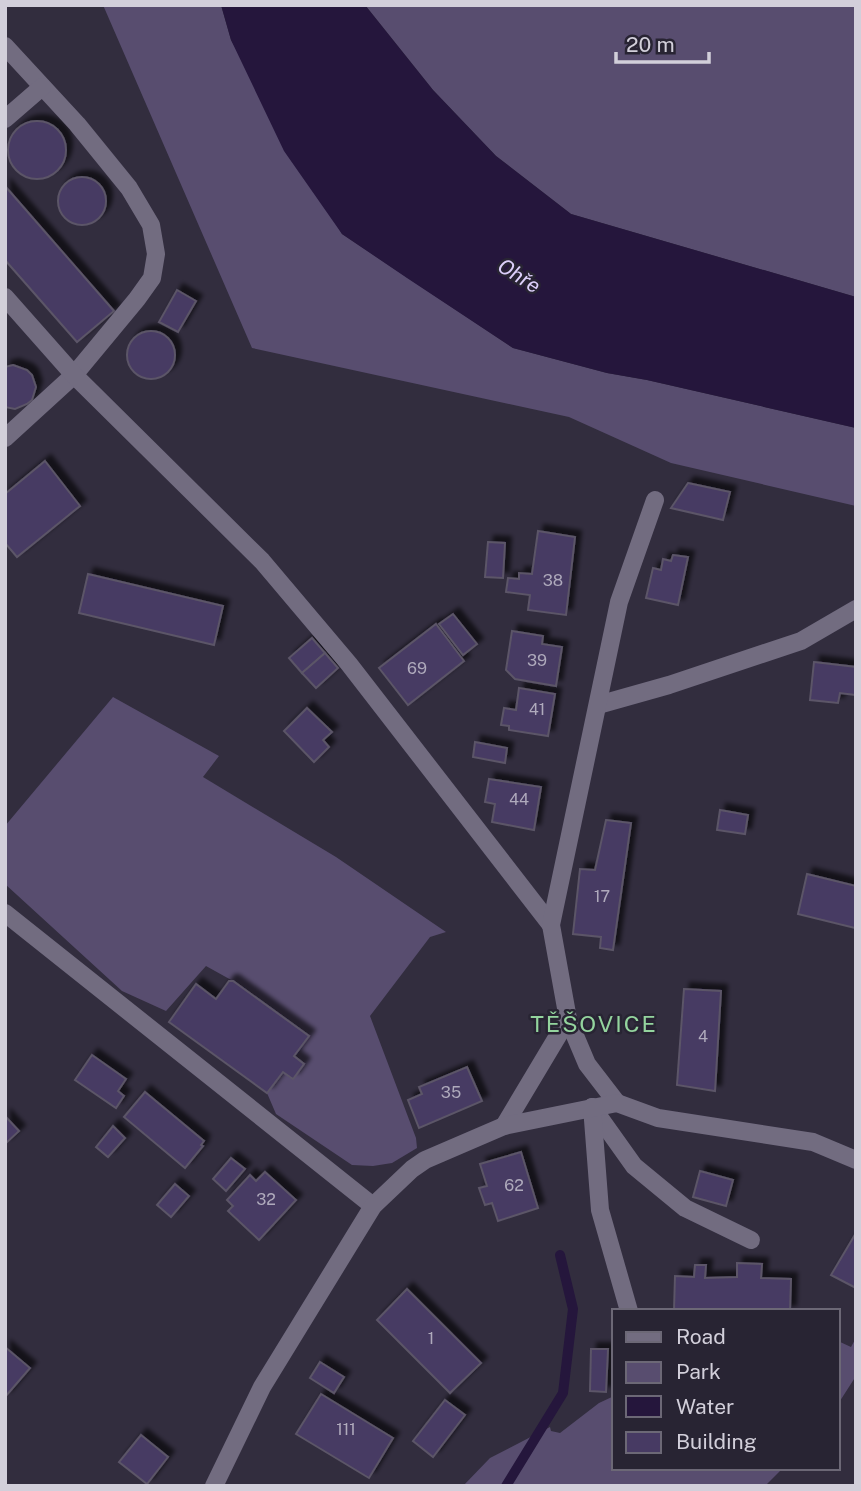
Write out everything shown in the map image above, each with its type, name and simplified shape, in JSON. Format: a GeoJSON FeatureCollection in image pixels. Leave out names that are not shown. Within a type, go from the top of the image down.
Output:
{"type":"FeatureCollection","features":[{"type":"Feature","properties":{"kind":"street"},"geometry":{"type":"LineString","coordinates":[[5,46],[77,124],[129,188],[151,225],[156,254],[152,278],[74,374],[5,438]]}},
{"type":"Feature","properties":{"kind":"street"},"geometry":{"type":"LineString","coordinates":[[5,119],[42,87]]}},
{"type":"Feature","properties":{"kind":"street"},"geometry":{"type":"LineString","coordinates":[[5,297],[74,374],[270,571],[349,664],[551,925]]}},
{"type":"Feature","properties":{"kind":"street"},"geometry":{"type":"LineString","coordinates":[[617,1103],[587,1064],[568,1019],[551,925],[619,602],[655,500]]}},
{"type":"Feature","properties":{"kind":"street"},"geometry":{"type":"LineString","coordinates":[[597,705],[669,685],[802,640],[856,609]]}},
{"type":"Feature","properties":{"kind":"street"},"geometry":{"type":"LineString","coordinates":[[5,914],[373,1206]]}},
{"type":"Feature","properties":{"kind":"street"},"geometry":{"type":"LineString","coordinates":[[504,1126],[568,1019]]}},
{"type":"Feature","properties":{"kind":"street"},"geometry":{"type":"LineString","coordinates":[[214,1486],[262,1387],[373,1206],[425,1160],[504,1126],[617,1103],[658,1118],[813,1142],[856,1160]]}},
{"type":"Feature","properties":{"kind":"street"},"geometry":{"type":"LineString","coordinates":[[592,1107],[634,1166],[685,1208],[751,1240]]}},
{"type":"Feature","properties":{"kind":"street"},"geometry":{"type":"LineString","coordinates":[[592,1107],[600,1210],[628,1309]]}},
{"type":"Feature","properties":{"kind":"green space"},"geometry":{"type":"Polygon","coordinates":[[[103,5],[221,5],[231,40],[342,234],[513,348],[607,373],[856,428],[856,506],[671,463],[569,417],[252,348],[103,5]]]}},
{"type":"Feature","properties":{"kind":"green space"},"geometry":{"type":"Polygon","coordinates":[[[365,5],[856,5],[856,297],[571,214],[496,156],[433,90],[365,5]]]}},
{"type":"Feature","properties":{"kind":"green space"},"geometry":{"type":"Polygon","coordinates":[[[113,697],[219,756],[203,777],[336,857],[446,932],[430,937],[370,1016],[416,1138],[417,1148],[392,1163],[352,1165],[276,1114],[267,1093],[283,1072],[293,1079],[304,1064],[294,1056],[308,1036],[233,981],[206,966],[166,1011],[122,991],[5,884],[5,826],[113,697]]]}},
{"type":"Feature","properties":{"kind":"green space"},"geometry":{"type":"Polygon","coordinates":[[[856,1338],[856,1376],[840,1401],[840,1342],[851,1347],[856,1338]]]}},
{"type":"Feature","properties":{"kind":"green space"},"geometry":{"type":"Polygon","coordinates":[[[612,1397],[612,1470],[781,1470],[765,1486],[463,1486],[490,1458],[550,1427],[551,1431],[560,1433],[599,1403],[612,1397]]]}},
{"type":"Feature","properties":{"kind":"water","name":"Ohře"},"geometry":{"type":"Polygon","coordinates":[[[221,5],[365,5],[433,90],[496,156],[571,214],[856,297],[856,428],[607,373],[513,348],[407,278],[342,234],[284,151],[231,40],[221,5]]]}},
{"type":"Feature","properties":{"kind":"building"},"geometry":{"type":"Polygon","coordinates":[[[37,121],[48,123],[61,134],[66,150],[64,161],[53,174],[37,179],[26,177],[13,166],[8,150],[10,139],[21,126],[37,121]]]}},
{"type":"Feature","properties":{"kind":"building"},"geometry":{"type":"Polygon","coordinates":[[[82,177],[99,184],[106,201],[99,218],[82,225],[65,218],[58,201],[65,184],[82,177]]]}},
{"type":"Feature","properties":{"kind":"building"},"geometry":{"type":"Polygon","coordinates":[[[5,186],[114,311],[77,342],[5,260],[5,186]]]}},
{"type":"Feature","properties":{"kind":"building"},"geometry":{"type":"Polygon","coordinates":[[[177,290],[196,301],[178,332],[159,322],[177,290]]]}},
{"type":"Feature","properties":{"kind":"building"},"geometry":{"type":"Polygon","coordinates":[[[151,331],[168,338],[175,355],[168,372],[151,379],[134,372],[127,355],[134,338],[151,331]]]}},
{"type":"Feature","properties":{"kind":"building"},"geometry":{"type":"Polygon","coordinates":[[[13,365],[27,370],[36,387],[32,400],[15,409],[5,407],[5,367],[13,365]]]}},
{"type":"Feature","properties":{"kind":"building"},"geometry":{"type":"Polygon","coordinates":[[[45,461],[80,506],[17,557],[5,543],[5,494],[45,461]]]}},
{"type":"Feature","properties":{"kind":"building"},"geometry":{"type":"Polygon","coordinates":[[[688,483],[730,492],[723,520],[671,508],[688,483]]]}},
{"type":"Feature","properties":{"kind":"building"},"geometry":{"type":"Polygon","coordinates":[[[538,531],[575,537],[566,615],[528,610],[530,595],[506,592],[508,578],[519,579],[519,573],[532,574],[538,531]]]}},
{"type":"Feature","properties":{"kind":"building"},"geometry":{"type":"Polygon","coordinates":[[[488,542],[505,543],[503,578],[485,577],[488,542]]]}},
{"type":"Feature","properties":{"kind":"building"},"geometry":{"type":"Polygon","coordinates":[[[673,555],[688,557],[678,605],[646,598],[653,568],[661,570],[663,559],[671,561],[673,555]]]}},
{"type":"Feature","properties":{"kind":"building"},"geometry":{"type":"Polygon","coordinates":[[[88,574],[223,606],[214,645],[79,613],[88,574]]]}},
{"type":"Feature","properties":{"kind":"building"},"geometry":{"type":"Polygon","coordinates":[[[453,614],[477,644],[463,655],[439,624],[453,614]]]}},
{"type":"Feature","properties":{"kind":"building"},"geometry":{"type":"Polygon","coordinates":[[[436,624],[464,661],[408,705],[379,668],[436,624]]]}},
{"type":"Feature","properties":{"kind":"building"},"geometry":{"type":"Polygon","coordinates":[[[512,631],[543,636],[542,644],[562,647],[556,686],[515,679],[506,670],[512,631]]]}},
{"type":"Feature","properties":{"kind":"building"},"geometry":{"type":"Polygon","coordinates":[[[312,638],[325,653],[302,673],[289,658],[312,638]]]}},
{"type":"Feature","properties":{"kind":"building"},"geometry":{"type":"Polygon","coordinates":[[[325,653],[338,668],[316,688],[302,673],[325,653]]]}},
{"type":"Feature","properties":{"kind":"building"},"geometry":{"type":"Polygon","coordinates":[[[814,662],[856,667],[856,695],[840,693],[838,703],[810,700],[814,662]]]}},
{"type":"Feature","properties":{"kind":"building"},"geometry":{"type":"Polygon","coordinates":[[[519,688],[555,694],[548,736],[509,730],[509,726],[501,725],[504,708],[516,710],[519,688]]]}},
{"type":"Feature","properties":{"kind":"building"},"geometry":{"type":"Polygon","coordinates":[[[307,708],[332,732],[323,740],[329,747],[314,762],[284,731],[307,708]]]}},
{"type":"Feature","properties":{"kind":"building"},"geometry":{"type":"Polygon","coordinates":[[[475,742],[507,748],[505,763],[473,757],[475,742]]]}},
{"type":"Feature","properties":{"kind":"building"},"geometry":{"type":"Polygon","coordinates":[[[489,779],[541,787],[534,830],[492,822],[495,804],[485,802],[489,779]]]}},
{"type":"Feature","properties":{"kind":"building"},"geometry":{"type":"Polygon","coordinates":[[[720,810],[748,815],[745,834],[717,830],[720,810]]]}},
{"type":"Feature","properties":{"kind":"building"},"geometry":{"type":"Polygon","coordinates":[[[606,820],[631,823],[613,950],[600,948],[601,937],[573,934],[580,869],[595,870],[606,820]]]}},
{"type":"Feature","properties":{"kind":"building"},"geometry":{"type":"Polygon","coordinates":[[[807,874],[856,886],[855,928],[798,914],[807,874]]]}},
{"type":"Feature","properties":{"kind":"building"},"geometry":{"type":"Polygon","coordinates":[[[229,981],[233,981],[309,1036],[294,1056],[304,1064],[293,1079],[283,1072],[267,1093],[169,1022],[196,984],[216,999],[229,981]]]}},
{"type":"Feature","properties":{"kind":"building"},"geometry":{"type":"Polygon","coordinates":[[[684,989],[721,991],[715,1091],[677,1085],[684,989]]]}},
{"type":"Feature","properties":{"kind":"building"},"geometry":{"type":"Polygon","coordinates":[[[92,1055],[126,1079],[118,1091],[124,1096],[116,1108],[75,1080],[92,1055]]]}},
{"type":"Feature","properties":{"kind":"building"},"geometry":{"type":"Polygon","coordinates":[[[467,1067],[482,1101],[419,1128],[408,1100],[422,1094],[419,1087],[467,1067]]]}},
{"type":"Feature","properties":{"kind":"building"},"geometry":{"type":"Polygon","coordinates":[[[145,1092],[204,1141],[185,1168],[124,1117],[145,1092]]]}},
{"type":"Feature","properties":{"kind":"building"},"geometry":{"type":"Polygon","coordinates":[[[5,1116],[19,1131],[5,1144],[5,1116]]]}},
{"type":"Feature","properties":{"kind":"building"},"geometry":{"type":"Polygon","coordinates":[[[113,1126],[125,1138],[108,1157],[96,1147],[113,1126]]]}},
{"type":"Feature","properties":{"kind":"building"},"geometry":{"type":"Polygon","coordinates":[[[521,1152],[538,1208],[498,1221],[492,1203],[485,1205],[479,1188],[487,1186],[480,1164],[521,1152]]]}},
{"type":"Feature","properties":{"kind":"building"},"geometry":{"type":"Polygon","coordinates":[[[231,1158],[245,1169],[226,1191],[213,1179],[231,1158]]]}},
{"type":"Feature","properties":{"kind":"building"},"geometry":{"type":"Polygon","coordinates":[[[700,1171],[733,1180],[726,1206],[693,1197],[700,1171]]]}},
{"type":"Feature","properties":{"kind":"building"},"geometry":{"type":"Polygon","coordinates":[[[265,1172],[296,1200],[259,1240],[228,1211],[233,1206],[227,1200],[250,1175],[256,1181],[265,1172]]]}},
{"type":"Feature","properties":{"kind":"building"},"geometry":{"type":"Polygon","coordinates":[[[175,1184],[189,1196],[171,1217],[157,1205],[175,1184]]]}},
{"type":"Feature","properties":{"kind":"building"},"geometry":{"type":"Polygon","coordinates":[[[856,1233],[856,1288],[831,1275],[856,1233]]]}},
{"type":"Feature","properties":{"kind":"building"},"geometry":{"type":"Polygon","coordinates":[[[737,1263],[762,1264],[761,1278],[791,1279],[790,1309],[674,1309],[675,1276],[694,1277],[695,1265],[706,1265],[705,1278],[737,1277],[737,1263]]]}},
{"type":"Feature","properties":{"kind":"building"},"geometry":{"type":"Polygon","coordinates":[[[407,1289],[481,1363],[450,1393],[377,1320],[407,1289]]]}},
{"type":"Feature","properties":{"kind":"building"},"geometry":{"type":"Polygon","coordinates":[[[5,1347],[30,1368],[5,1397],[5,1347]]]}},
{"type":"Feature","properties":{"kind":"building"},"geometry":{"type":"Polygon","coordinates":[[[591,1349],[608,1349],[606,1392],[590,1391],[591,1349]]]}},
{"type":"Feature","properties":{"kind":"building"},"geometry":{"type":"Polygon","coordinates":[[[320,1362],[344,1377],[334,1393],[310,1378],[320,1362]]]}},
{"type":"Feature","properties":{"kind":"building"},"geometry":{"type":"Polygon","coordinates":[[[321,1394],[393,1438],[369,1478],[296,1434],[321,1394]]]}},
{"type":"Feature","properties":{"kind":"building"},"geometry":{"type":"Polygon","coordinates":[[[445,1400],[465,1415],[433,1457],[413,1441],[445,1400]]]}},
{"type":"Feature","properties":{"kind":"building"},"geometry":{"type":"Polygon","coordinates":[[[141,1435],[168,1457],[147,1484],[119,1462],[141,1435]]]}},
{"type":"Feature","properties":{"kind":"waterway"},"geometry":{"type":"LineString","coordinates":[[506,1486],[563,1393],[573,1309],[560,1255]]}},
{"type":"Feature","properties":{"kind":"district","name":"TĚŠOVICE"},"geometry":{"type":"Point","coordinates":[594,1024]}}]}
